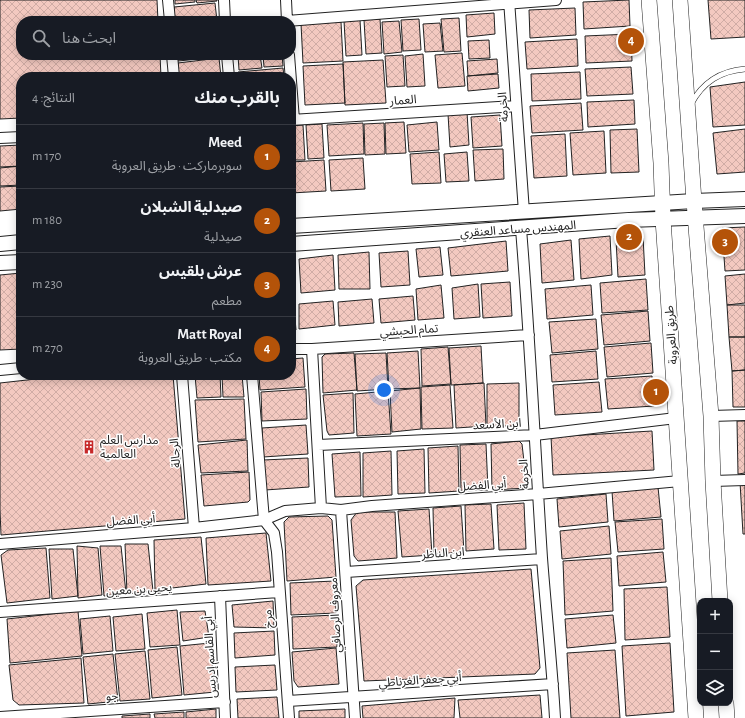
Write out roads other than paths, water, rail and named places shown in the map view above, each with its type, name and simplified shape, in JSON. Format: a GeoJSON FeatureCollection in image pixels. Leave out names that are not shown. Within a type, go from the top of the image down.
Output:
{"type":"FeatureCollection","features":[{"type":"Feature","properties":{"kind":"main road","name":"طريق العروبة"},"geometry":{"type":"LineString","coordinates":[[649,0],[696,718]]}},
{"type":"Feature","properties":{"kind":"main road"},"geometry":{"type":"LineString","coordinates":[[680,0],[687,115],[711,416],[720,598]]}},
{"type":"Feature","properties":{"kind":"main road"},"geometry":{"type":"LineString","coordinates":[[726,706],[727,718]]}},
{"type":"Feature","properties":{"kind":"street"},"geometry":{"type":"LineString","coordinates":[[168,0],[170,16]]}},
{"type":"Feature","properties":{"kind":"street"},"geometry":{"type":"LineString","coordinates":[[224,0],[225,16]]}},
{"type":"Feature","properties":{"kind":"street"},"geometry":{"type":"LineString","coordinates":[[286,0],[287,16]]}},
{"type":"Feature","properties":{"kind":"street"},"geometry":{"type":"LineString","coordinates":[[296,20],[509,2],[556,0]]}},
{"type":"Feature","properties":{"kind":"street","name":"الخرمة"},"geometry":{"type":"LineString","coordinates":[[509,2],[524,212]]}},
{"type":"Feature","properties":{"kind":"street"},"geometry":{"type":"LineString","coordinates":[[172,60],[174,72]]}},
{"type":"Feature","properties":{"kind":"street"},"geometry":{"type":"LineString","coordinates":[[227,60],[229,72]]}},
{"type":"Feature","properties":{"kind":"street"},"geometry":{"type":"LineString","coordinates":[[290,60],[291,72]]}},
{"type":"Feature","properties":{"kind":"street","name":"العمار"},"geometry":{"type":"LineString","coordinates":[[296,120],[516,106]]}},
{"type":"Feature","properties":{"kind":"street"},"geometry":{"type":"LineString","coordinates":[[0,138],[16,137]]}},
{"type":"Feature","properties":{"kind":"street","name":"المهندس مساعد العنقري"},"geometry":{"type":"LineString","coordinates":[[296,226],[745,199]]}},
{"type":"Feature","properties":{"kind":"street","name":"المهندس مساعد العنقري"},"geometry":{"type":"LineString","coordinates":[[296,244],[663,218],[745,216]]}},
{"type":"Feature","properties":{"kind":"street","name":"الخرمة"},"geometry":{"type":"LineString","coordinates":[[521,229],[529,335],[542,559],[555,718]]}},
{"type":"Feature","properties":{"kind":"street"},"geometry":{"type":"LineString","coordinates":[[0,244],[16,242]]}},
{"type":"Feature","properties":{"kind":"street"},"geometry":{"type":"LineString","coordinates":[[0,263],[16,262]]}},
{"type":"Feature","properties":{"kind":"street","name":"تمام الحبشي"},"geometry":{"type":"LineString","coordinates":[[296,349],[529,335]]}},
{"type":"Feature","properties":{"kind":"street"},"geometry":{"type":"LineString","coordinates":[[312,349],[322,508]]}},
{"type":"Feature","properties":{"kind":"street"},"geometry":{"type":"LineString","coordinates":[[0,370],[16,368]]}},
{"type":"Feature","properties":{"kind":"street","name":"الرحالة"},"geometry":{"type":"LineString","coordinates":[[182,380],[194,528]]}},
{"type":"Feature","properties":{"kind":"street","name":"مرخ"},"geometry":{"type":"LineString","coordinates":[[252,380],[264,520],[274,533],[289,718]]}},
{"type":"Feature","properties":{"kind":"street"},"geometry":{"type":"LineString","coordinates":[[711,416],[745,414]]}},
{"type":"Feature","properties":{"kind":"street","name":"ابن الأسعد"},"geometry":{"type":"LineString","coordinates":[[318,445],[535,435],[676,418]]}},
{"type":"Feature","properties":{"kind":"street"},"geometry":{"type":"LineString","coordinates":[[713,481],[745,480]]}},
{"type":"Feature","properties":{"kind":"street","name":"أبي الفضل"},"geometry":{"type":"LineString","coordinates":[[0,544],[194,528],[264,520],[285,511],[322,508],[341,510],[372,506],[538,494],[680,481]]}},
{"type":"Feature","properties":{"kind":"street","name":"معروف الرصافي"},"geometry":{"type":"LineString","coordinates":[[341,510],[355,718]]}},
{"type":"Feature","properties":{"kind":"street","name":"ابن الناظر"},"geometry":{"type":"LineString","coordinates":[[346,572],[542,559]]}},
{"type":"Feature","properties":{"kind":"street","name":"يحيى بن معين"},"geometry":{"type":"LineString","coordinates":[[0,612],[279,592]]}},
{"type":"Feature","properties":{"kind":"street","name":"أبي القاسم إدريس"},"geometry":{"type":"LineString","coordinates":[[220,596],[225,718]]}},
{"type":"Feature","properties":{"kind":"street","name":"أبي جعفر الغرناطي"},"geometry":{"type":"LineString","coordinates":[[288,701],[553,684]]}},
{"type":"Feature","properties":{"kind":"street","name":"جو"},"geometry":{"type":"LineString","coordinates":[[0,716],[225,702]]}},
{"type":"Feature","properties":{"kind":"lane"},"geometry":{"type":"LineString","coordinates":[[687,115],[699,92],[714,78],[732,70],[745,69]]}},
{"type":"Feature","properties":{"kind":"place","name":"Matt Royal"},"geometry":{"type":"Point","coordinates":[631,41]}},
{"type":"Feature","properties":{"kind":"place","name":"صيدلية الشبلان"},"geometry":{"type":"Point","coordinates":[629,237]}},
{"type":"Feature","properties":{"kind":"place","name":"عرش بلقيس"},"geometry":{"type":"Point","coordinates":[725,242]}},
{"type":"Feature","properties":{"kind":"place","name":"Meed"},"geometry":{"type":"Point","coordinates":[656,392]}},
{"type":"Feature","properties":{"kind":"place","name":"مدارس العلم العالمية"},"geometry":{"type":"Point","coordinates":[89,447]}}]}
